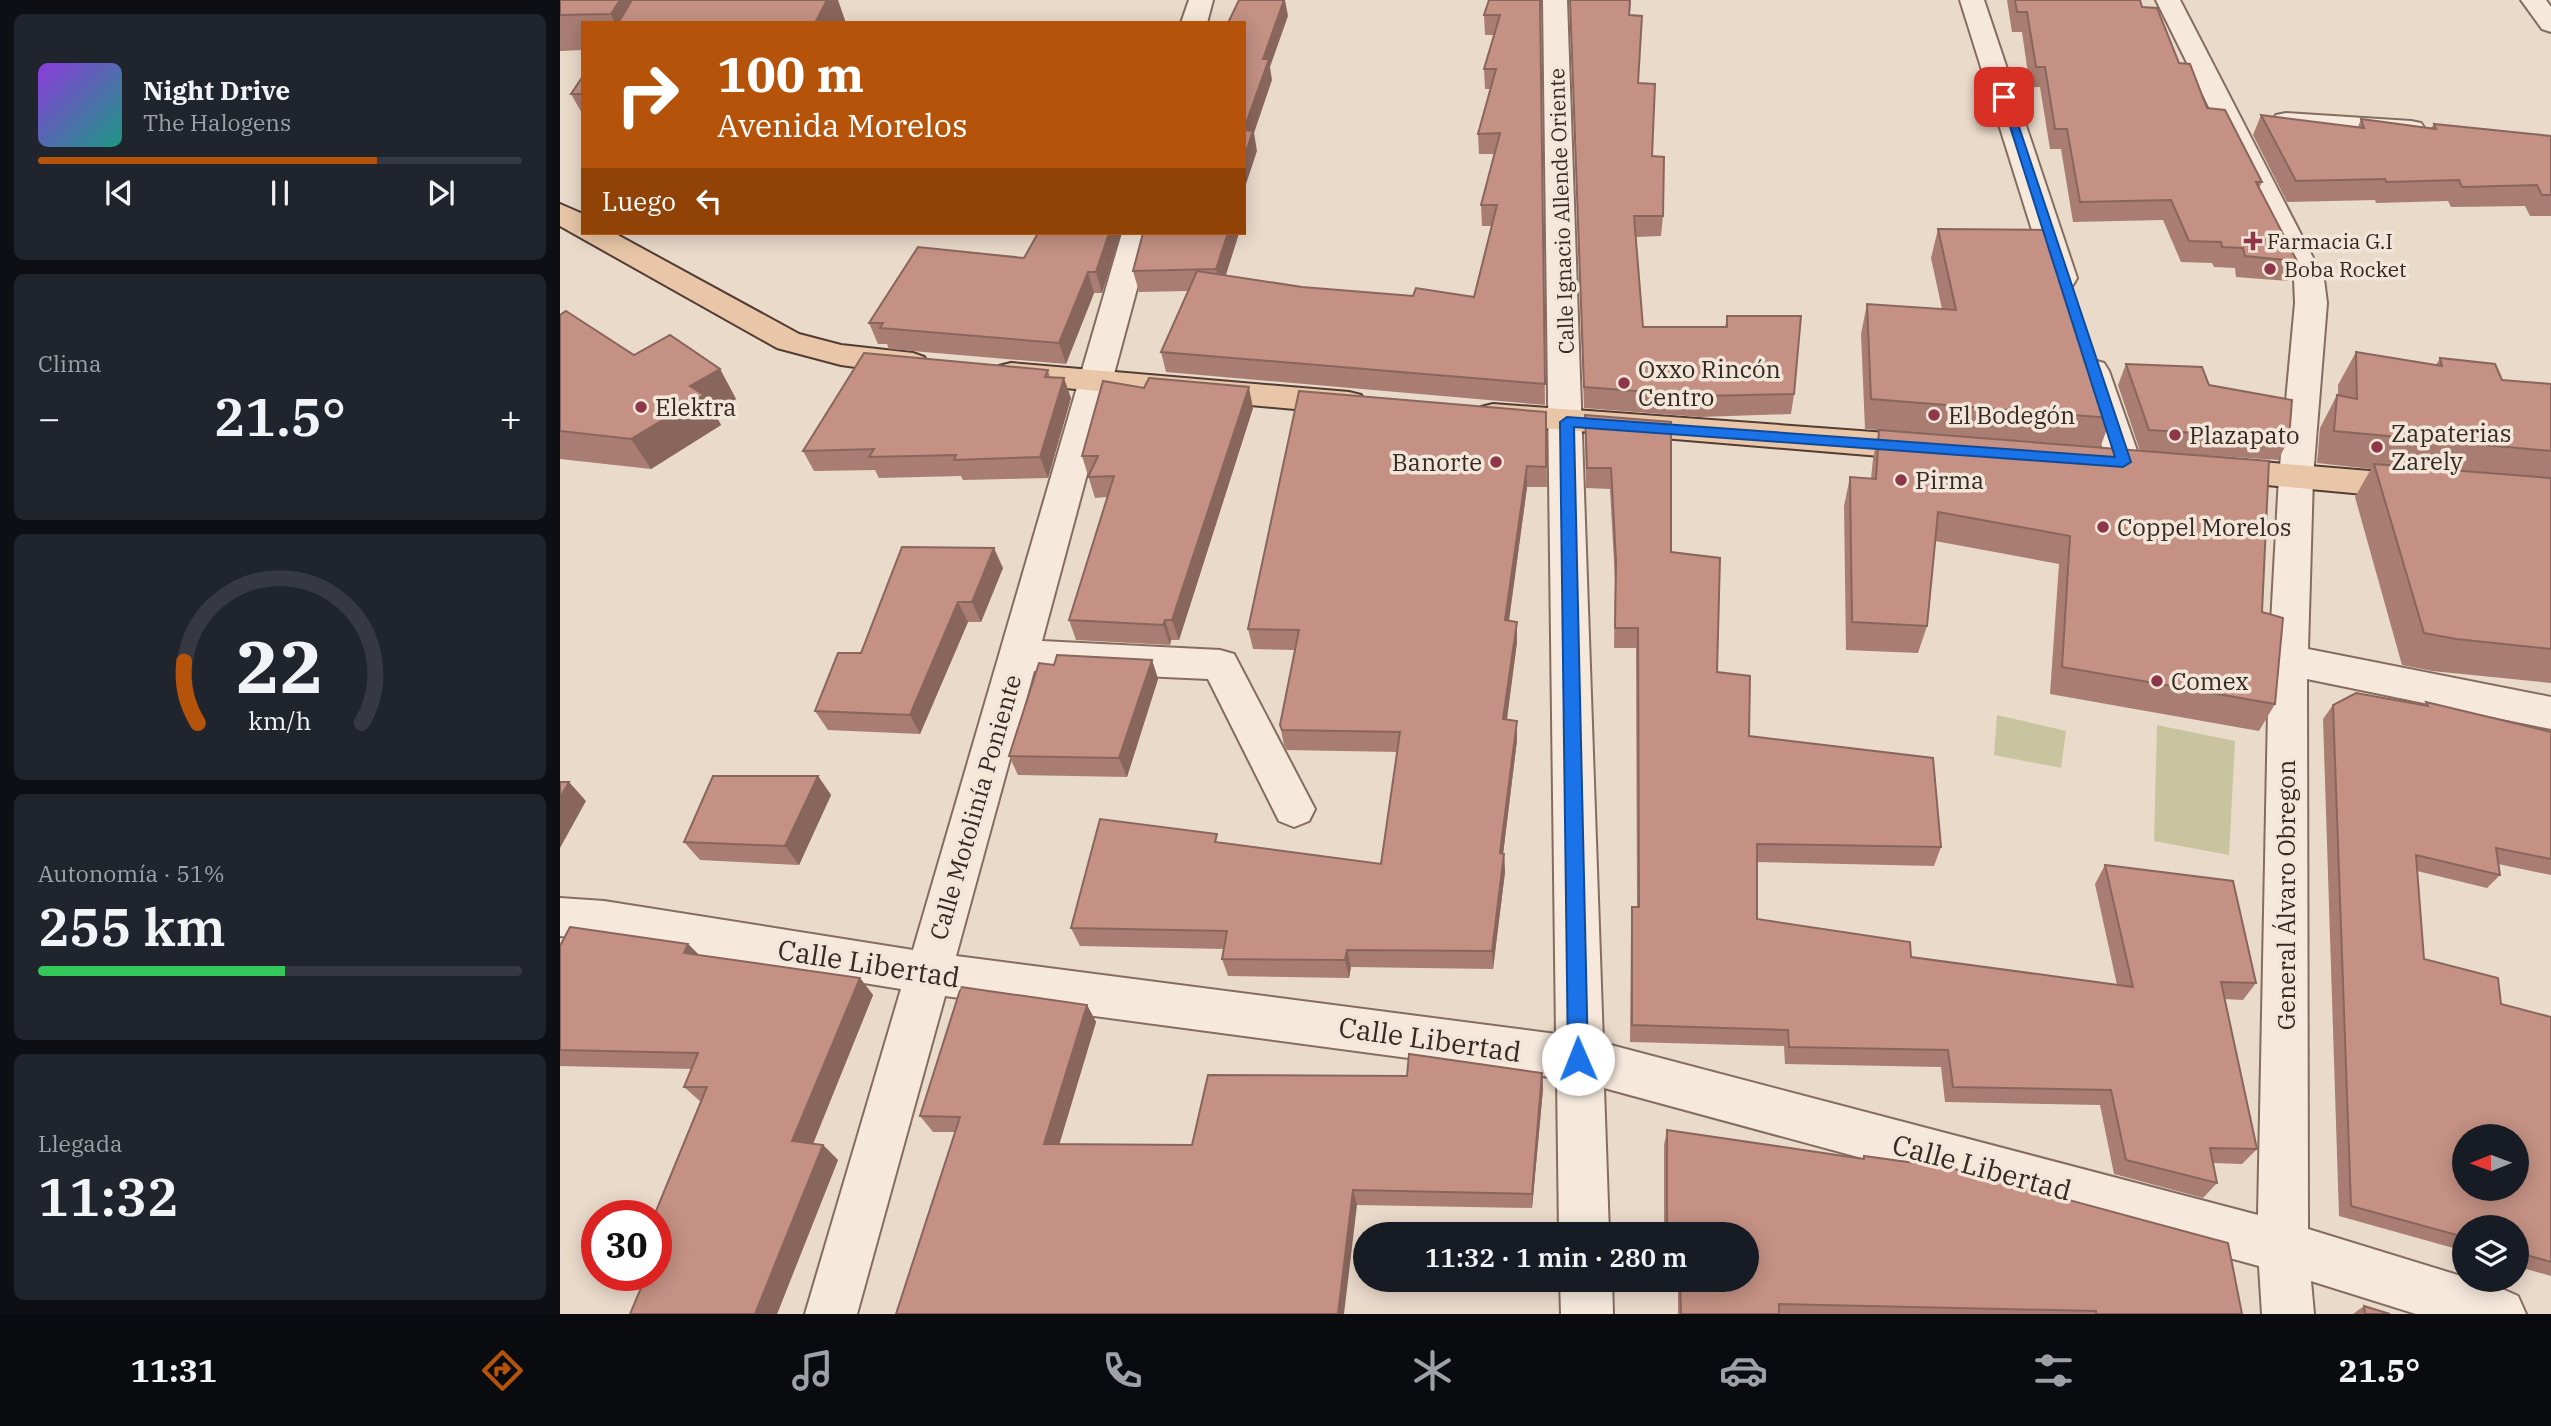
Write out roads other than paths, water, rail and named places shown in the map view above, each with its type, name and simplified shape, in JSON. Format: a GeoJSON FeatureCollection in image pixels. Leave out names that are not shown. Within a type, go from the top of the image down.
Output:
{"type":"FeatureCollection","features":[{"type":"Feature","properties":{"kind":"main road"},"geometry":{"type":"LineString","coordinates":[[560,213],[581,227]]}},
{"type":"Feature","properties":{"kind":"main road"},"geometry":{"type":"LineString","coordinates":[[596,235],[788,341],[876,360],[945,367]]}},
{"type":"Feature","properties":{"kind":"main road"},"geometry":{"type":"LineString","coordinates":[[986,371],[1374,405]]}},
{"type":"Feature","properties":{"kind":"main road"},"geometry":{"type":"LineString","coordinates":[[1457,412],[1957,450]]}},
{"type":"Feature","properties":{"kind":"main road"},"geometry":{"type":"LineString","coordinates":[[2190,468],[2444,489]]}},
{"type":"Feature","properties":{"kind":"street"},"geometry":{"type":"LineString","coordinates":[[1195,21],[1200,0]]}},
{"type":"Feature","properties":{"kind":"street","name":"Calle Ignacio Allende Oriente"},"geometry":{"type":"LineString","coordinates":[[1555,0],[1567,422],[1578,1059],[1584,1222]]}},
{"type":"Feature","properties":{"kind":"street"},"geometry":{"type":"LineString","coordinates":[[1972,0],[2072,308]]}},
{"type":"Feature","properties":{"kind":"street","name":"General Álvaro Obregon"},"geometry":{"type":"LineString","coordinates":[[2168,0],[2309,279],[2311,303],[2296,477],[2288,660],[2283,1247],[2288,1314]]}},
{"type":"Feature","properties":{"kind":"street"},"geometry":{"type":"LineString","coordinates":[[2533,0],[2551,24]]}},
{"type":"Feature","properties":{"kind":"street"},"geometry":{"type":"LineString","coordinates":[[2228,118],[2443,131]]}},
{"type":"Feature","properties":{"kind":"street","name":"Calle Motolinía Poniente"},"geometry":{"type":"LineString","coordinates":[[831,1314],[1097,382],[1135,235]]}},
{"type":"Feature","properties":{"kind":"street"},"geometry":{"type":"LineString","coordinates":[[2085,346],[2123,462]]}},
{"type":"Feature","properties":{"kind":"street"},"geometry":{"type":"LineString","coordinates":[[1018,654],[1220,665],[1293,809]]}},
{"type":"Feature","properties":{"kind":"street"},"geometry":{"type":"LineString","coordinates":[[2288,660],[2551,713]]}},
{"type":"Feature","properties":{"kind":"street","name":"Calle Libertad"},"geometry":{"type":"LineString","coordinates":[[560,917],[604,921],[928,973],[1578,1059],[2283,1247],[2500,1314]]}},
{"type":"Feature","properties":{"kind":"street"},"geometry":{"type":"LineString","coordinates":[[1586,1292],[1587,1314]]}},
{"type":"Feature","properties":{"kind":"place","name":"Farmacia G.I"},"geometry":{"type":"Point","coordinates":[2253,241]}},
{"type":"Feature","properties":{"kind":"place","name":"Boba Rocket"},"geometry":{"type":"Point","coordinates":[2270,269]}},
{"type":"Feature","properties":{"kind":"place","name":"Oxxo Rincón Centro"},"geometry":{"type":"Point","coordinates":[1624,383]}},
{"type":"Feature","properties":{"kind":"place","name":"Elektra"},"geometry":{"type":"Point","coordinates":[641,407]}},
{"type":"Feature","properties":{"kind":"place","name":"El Bodegón"},"geometry":{"type":"Point","coordinates":[1934,415]}},
{"type":"Feature","properties":{"kind":"place","name":"Plazapato"},"geometry":{"type":"Point","coordinates":[2175,435]}},
{"type":"Feature","properties":{"kind":"place","name":"Zapaterias Zarely"},"geometry":{"type":"Point","coordinates":[2377,447]}},
{"type":"Feature","properties":{"kind":"place","name":"Banorte"},"geometry":{"type":"Point","coordinates":[1496,462]}},
{"type":"Feature","properties":{"kind":"place","name":"Pirma"},"geometry":{"type":"Point","coordinates":[1901,480]}},
{"type":"Feature","properties":{"kind":"place","name":"Coppel Morelos"},"geometry":{"type":"Point","coordinates":[2103,527]}},
{"type":"Feature","properties":{"kind":"place","name":"Comex"},"geometry":{"type":"Point","coordinates":[2157,681]}}]}
